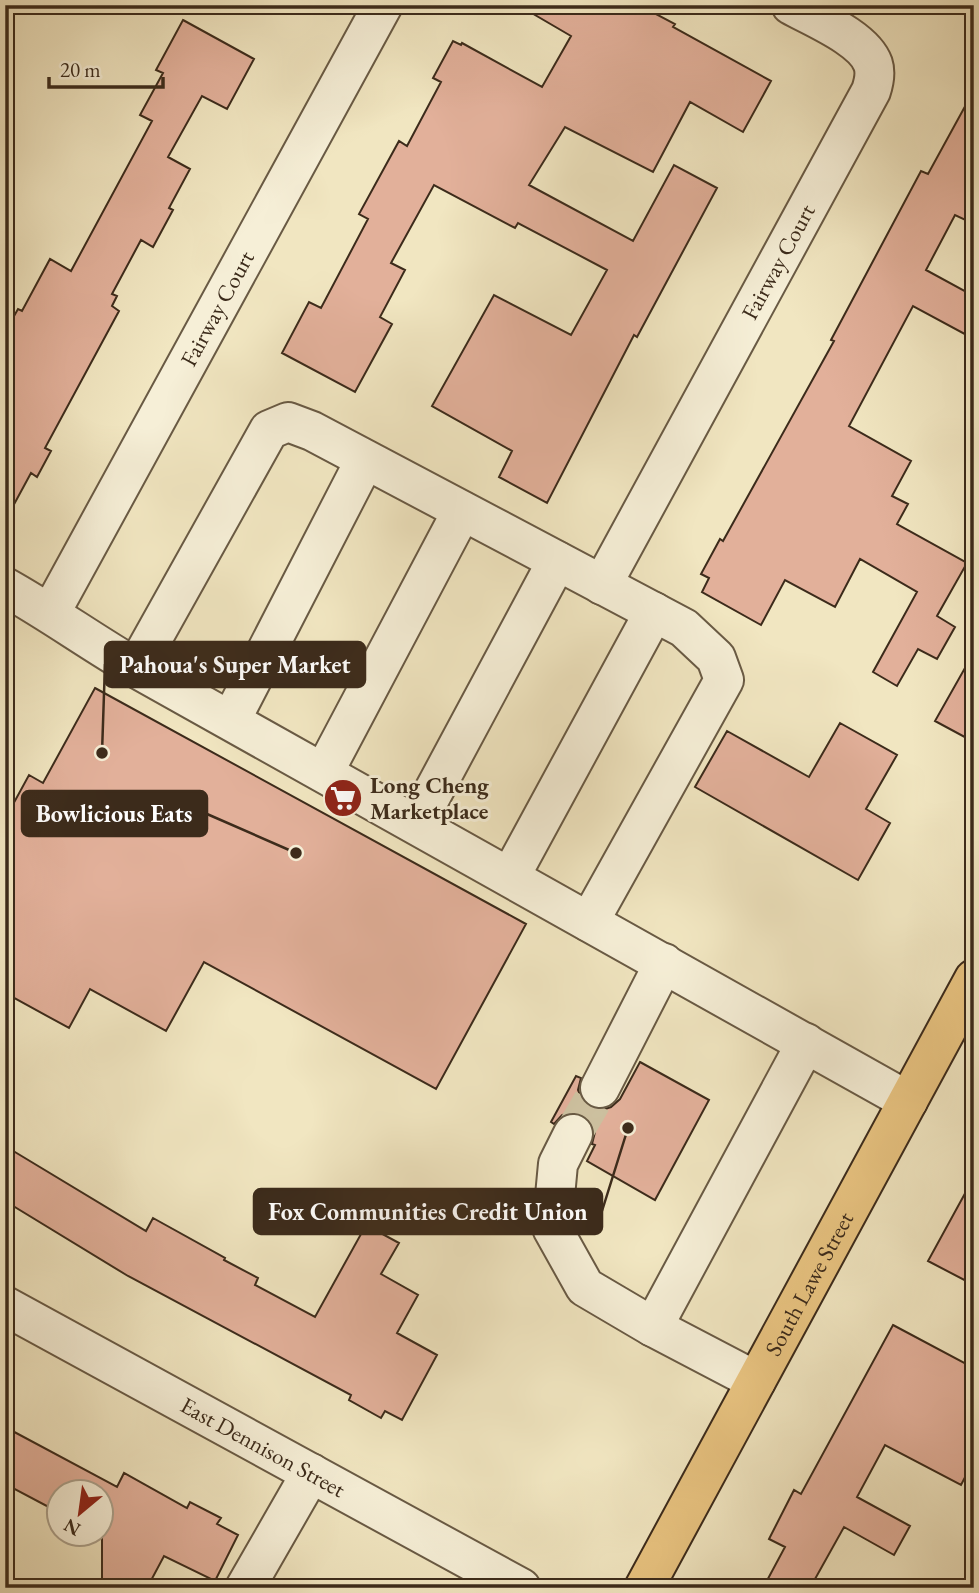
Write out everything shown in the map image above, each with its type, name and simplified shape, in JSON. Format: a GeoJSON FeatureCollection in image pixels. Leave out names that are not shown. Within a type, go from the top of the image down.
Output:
{"type":"FeatureCollection","features":[{"type":"Feature","properties":{"kind":"main road","name":"South Lawe Street"},"geometry":{"type":"LineString","coordinates":[[644,1588],[974,979]]}},
{"type":"Feature","properties":{"kind":"street","name":"Fairway Court"},"geometry":{"type":"LineString","coordinates":[[51,612],[383,5]]}},
{"type":"Feature","properties":{"kind":"street","name":"Fairway Court"},"geometry":{"type":"LineString","coordinates":[[602,585],[871,91],[875,78],[873,64],[867,52],[854,40],[791,5]]}},
{"type":"Feature","properties":{"kind":"street"},"geometry":{"type":"LineString","coordinates":[[136,668],[269,430],[288,422],[312,431],[684,628],[716,658],[723,680],[589,922]]}},
{"type":"Feature","properties":{"kind":"street"},"geometry":{"type":"LineString","coordinates":[[231,720],[365,460]]}},
{"type":"Feature","properties":{"kind":"street"},"geometry":{"type":"LineString","coordinates":[[324,772],[462,511]]}},
{"type":"Feature","properties":{"kind":"street"},"geometry":{"type":"LineString","coordinates":[[416,824],[557,561]]}},
{"type":"Feature","properties":{"kind":"street"},"geometry":{"type":"LineString","coordinates":[[5,587],[51,612],[90,642],[908,1101]]}},
{"type":"Feature","properties":{"kind":"street"},"geometry":{"type":"LineString","coordinates":[[510,877],[654,612]]}},
{"type":"Feature","properties":{"kind":"street"},"geometry":{"type":"LineString","coordinates":[[600,1088],[664,963]]}},
{"type":"Feature","properties":{"kind":"street"},"geometry":{"type":"LineString","coordinates":[[653,1327],[806,1043]]}},
{"type":"Feature","properties":{"kind":"street"},"geometry":{"type":"LineString","coordinates":[[573,1134],[558,1164],[552,1228],[585,1287],[653,1327],[756,1381]]}},
{"type":"Feature","properties":{"kind":"street","name":"East Dennison Street"},"geometry":{"type":"LineString","coordinates":[[5,1306],[521,1588]]}},
{"type":"Feature","properties":{"kind":"street"},"geometry":{"type":"LineString","coordinates":[[245,1588],[311,1473]]}},
{"type":"Feature","properties":{"kind":"building"},"geometry":{"type":"Polygon","coordinates":[[[518,5],[639,5],[675,24],[673,27],[771,81],[743,132],[690,102],[653,172],[565,127],[529,185],[633,241],[674,165],[717,188],[637,337],[634,335],[547,503],[499,477],[512,451],[432,406],[494,295],[571,335],[607,270],[518,223],[515,228],[434,185],[391,263],[405,270],[380,317],[392,324],[355,392],[282,353],[309,302],[321,308],[368,219],[359,214],[399,141],[407,146],[441,82],[433,78],[453,41],[461,45],[462,43],[542,87],[571,36],[518,5]]]}},
{"type":"Feature","properties":{"kind":"building"},"geometry":{"type":"Polygon","coordinates":[[[183,20],[254,59],[227,109],[202,96],[168,157],[190,169],[169,208],[173,210],[153,247],[141,240],[112,294],[117,296],[112,306],[119,311],[45,448],[51,451],[37,477],[31,473],[5,521],[5,332],[18,309],[22,311],[50,259],[71,271],[152,121],[140,115],[163,73],[156,70],[183,20]]]}},
{"type":"Feature","properties":{"kind":"building"},"geometry":{"type":"Polygon","coordinates":[[[974,90],[974,224],[955,215],[926,270],[974,296],[974,339],[913,306],[849,426],[911,461],[892,496],[908,504],[897,524],[967,563],[937,616],[955,627],[937,659],[918,649],[897,686],[873,672],[917,592],[860,559],[835,607],[785,580],[761,625],[702,592],[709,578],[701,574],[720,539],[723,541],[834,341],[831,340],[921,171],[928,174],[974,90]]]}},
{"type":"Feature","properties":{"kind":"building"},"geometry":{"type":"Polygon","coordinates":[[[974,652],[974,742],[935,721],[974,652]]]}},
{"type":"Feature","properties":{"kind":"building"},"geometry":{"type":"Polygon","coordinates":[[[95,688],[526,924],[436,1089],[204,962],[166,1031],[90,989],[69,1028],[5,993],[5,819],[29,775],[43,783],[95,688]]]}},
{"type":"Feature","properties":{"kind":"building"},"geometry":{"type":"Polygon","coordinates":[[[840,723],[897,755],[866,809],[890,823],[858,880],[695,787],[727,731],[809,777],[840,723]]]}},
{"type":"Feature","properties":{"kind":"building"},"geometry":{"type":"Polygon","coordinates":[[[640,1062],[709,1100],[655,1200],[587,1161],[595,1145],[592,1144],[595,1132],[592,1123],[583,1115],[571,1112],[562,1115],[554,1124],[551,1122],[576,1076],[581,1078],[578,1090],[582,1100],[591,1108],[602,1110],[611,1107],[620,1099],[640,1062]]]}},
{"type":"Feature","properties":{"kind":"building"},"geometry":{"type":"Polygon","coordinates":[[[5,1146],[146,1231],[153,1218],[258,1278],[255,1285],[315,1317],[366,1225],[399,1243],[381,1274],[418,1295],[397,1333],[437,1355],[402,1420],[385,1411],[381,1418],[349,1400],[351,1395],[128,1276],[5,1201],[5,1146]]]}},
{"type":"Feature","properties":{"kind":"building"},"geometry":{"type":"Polygon","coordinates":[[[974,1177],[974,1285],[928,1261],[974,1177]]]}},
{"type":"Feature","properties":{"kind":"building"},"geometry":{"type":"Polygon","coordinates":[[[893,1325],[974,1368],[974,1460],[961,1485],[885,1445],[857,1497],[910,1526],[894,1555],[844,1527],[810,1588],[763,1588],[785,1547],[769,1539],[794,1490],[801,1494],[893,1325]]]}},
{"type":"Feature","properties":{"kind":"building"},"geometry":{"type":"Polygon","coordinates":[[[5,1427],[100,1478],[46,1478],[46,1506],[5,1484],[5,1427]]]}},
{"type":"Feature","properties":{"kind":"building"},"geometry":{"type":"Polygon","coordinates":[[[124,1473],[187,1508],[190,1502],[221,1518],[217,1524],[238,1535],[215,1581],[164,1556],[147,1588],[102,1588],[102,1548],[116,1548],[116,1486],[124,1473]]]}},
{"type":"Feature","properties":{"kind":"tunnel"},"geometry":{"type":"LineString","coordinates":[[573,1134],[600,1088]]}},
{"type":"Feature","properties":{"kind":"place","name":"Pahoua's Super Market"},"geometry":{"type":"Point","coordinates":[102,753]}},
{"type":"Feature","properties":{"kind":"place","name":"Long Cheng Marketplace"},"geometry":{"type":"Point","coordinates":[343,798]}},
{"type":"Feature","properties":{"kind":"place","name":"Bowlicious Eats"},"geometry":{"type":"Point","coordinates":[296,853]}},
{"type":"Feature","properties":{"kind":"place","name":"Fox Communities Credit Union"},"geometry":{"type":"Point","coordinates":[628,1128]}}]}
